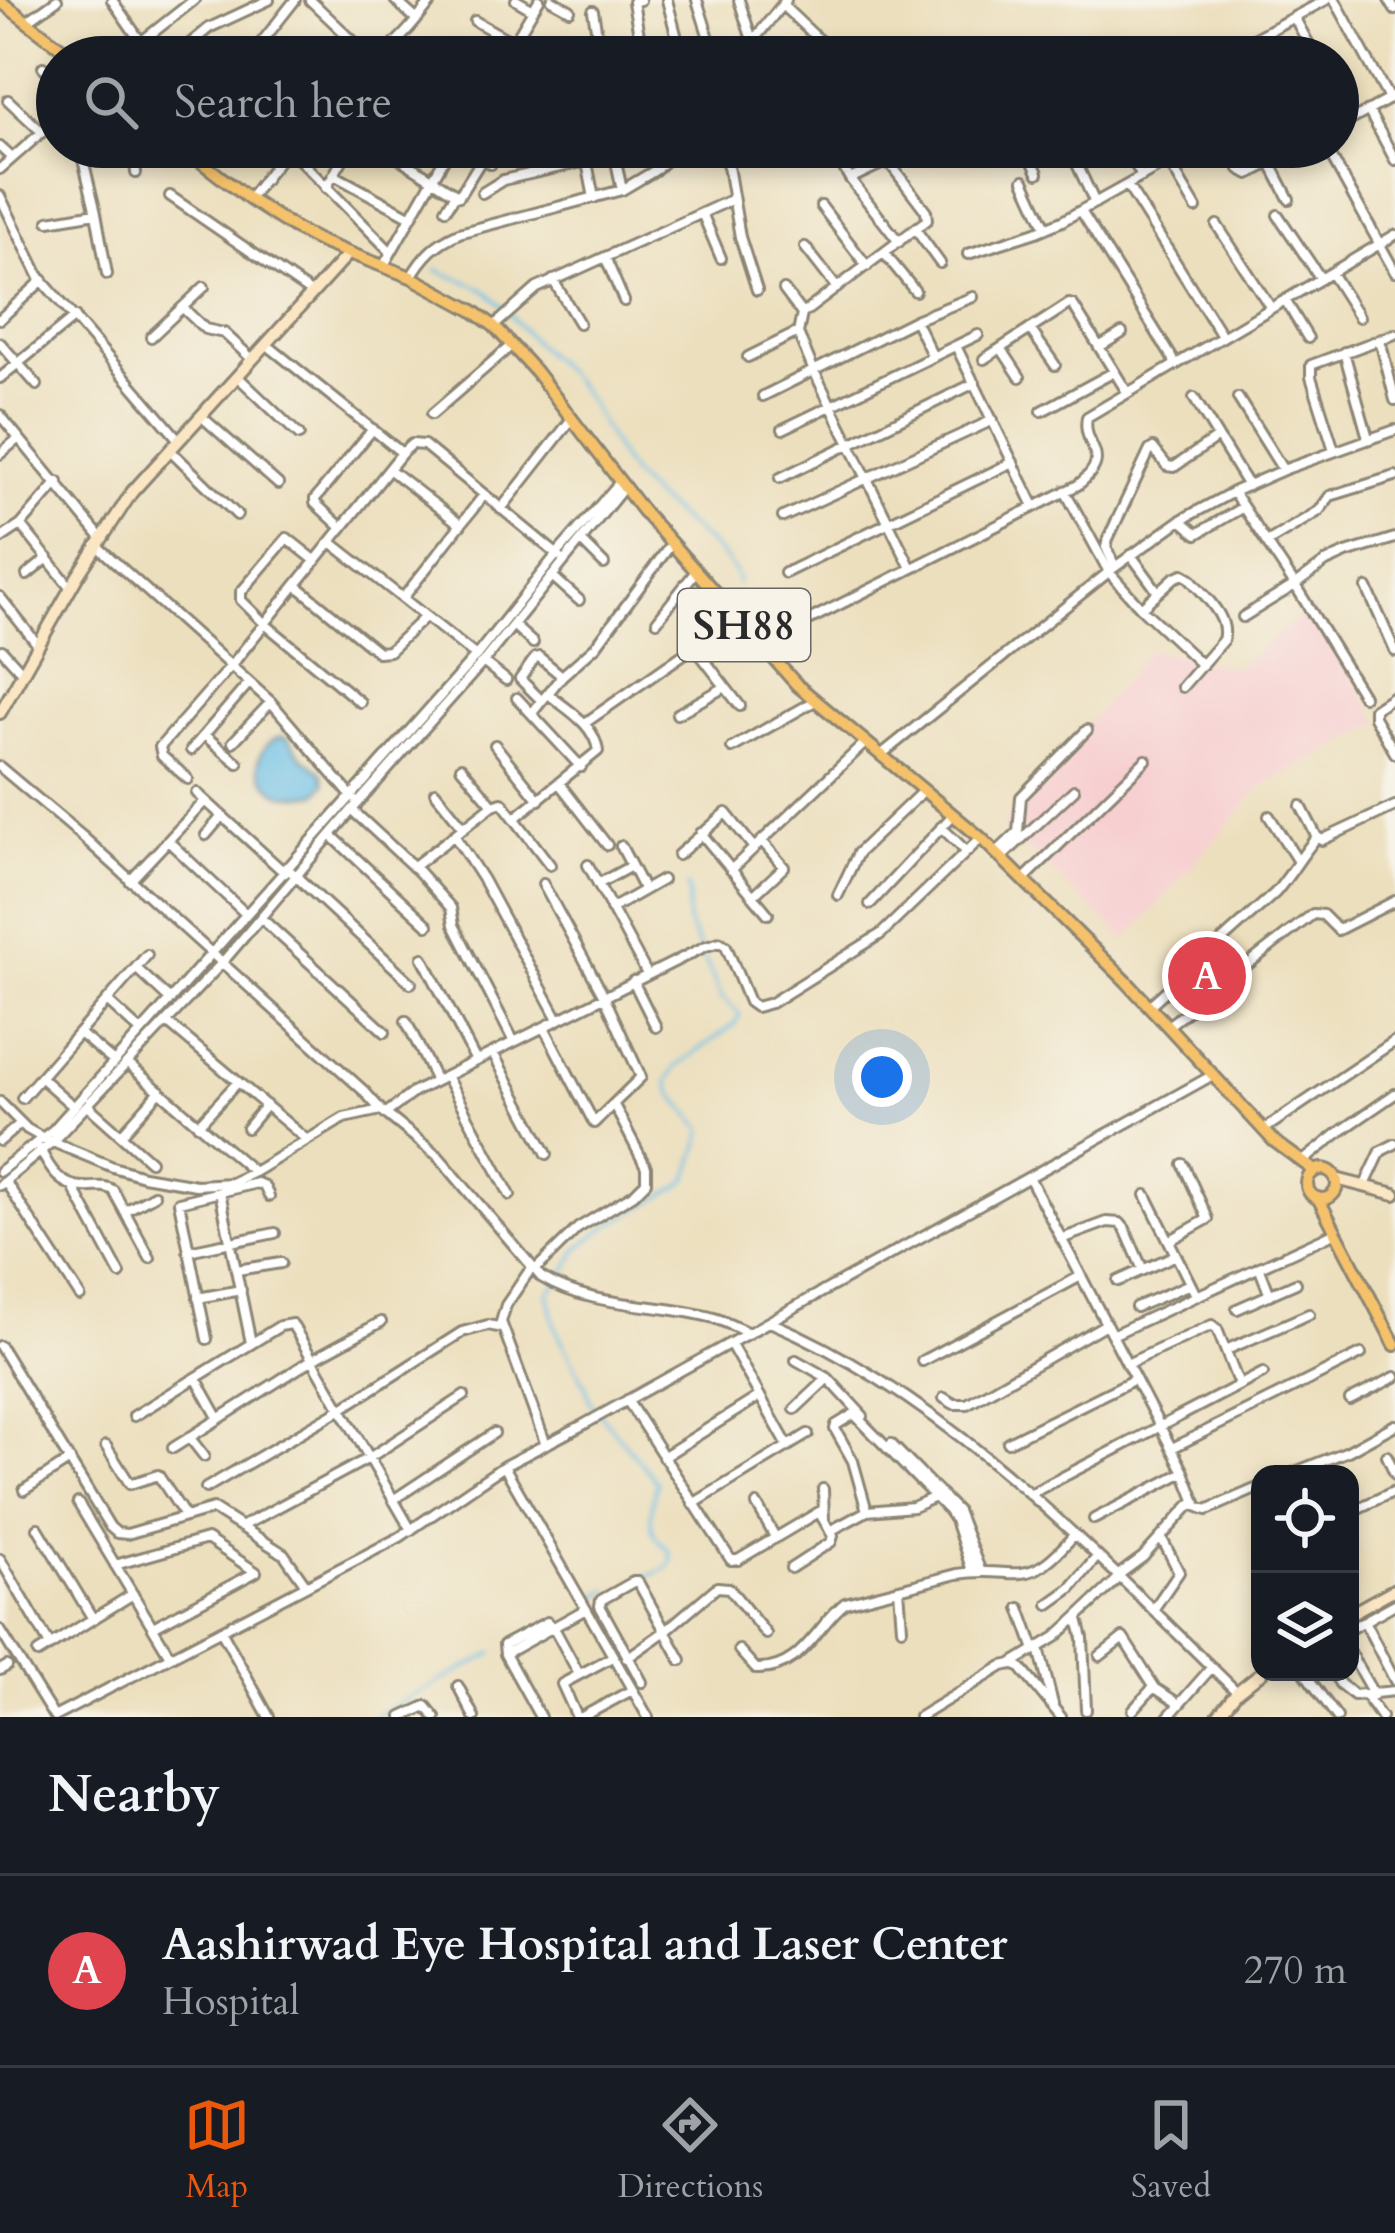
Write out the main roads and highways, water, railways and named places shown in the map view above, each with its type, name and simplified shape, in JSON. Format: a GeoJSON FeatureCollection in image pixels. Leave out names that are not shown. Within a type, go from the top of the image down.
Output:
{"type":"FeatureCollection","features":[{"type":"Feature","properties":{"kind":"main road"},"geometry":{"type":"LineString","coordinates":[[0,2],[45,36]]}},
{"type":"Feature","properties":{"kind":"main road","name":"SH88"},"geometry":{"type":"LineString","coordinates":[[209,168],[294,228],[411,277],[472,310],[502,317],[512,345],[622,484],[797,685],[925,789],[1024,879],[1214,1075],[1307,1184]]}},
{"type":"Feature","properties":{"kind":"main road","name":"SH88"},"geometry":{"type":"LineString","coordinates":[[1281,1148],[1315,1171]]}},
{"type":"Feature","properties":{"kind":"main road"},"geometry":{"type":"LineString","coordinates":[[1318,1198],[1331,1196],[1336,1188],[1336,1179],[1325,1170],[1315,1171],[1307,1184],[1310,1193],[1318,1198],[1395,1345]]}},
{"type":"Feature","properties":{"kind":"water"},"geometry":{"type":"Polygon","coordinates":[[[282,736],[322,772],[325,784],[317,794],[280,793],[263,777],[261,753],[282,736]]]}},
{"type":"Feature","properties":{"kind":"waterway"},"geometry":{"type":"LineString","coordinates":[[436,269],[481,288],[502,306],[578,387],[634,476],[713,546],[738,583]]}},
{"type":"Feature","properties":{"kind":"waterway"},"geometry":{"type":"LineString","coordinates":[[640,1579],[671,1564],[670,1551],[656,1538],[652,1524],[657,1482],[590,1402],[556,1329],[548,1293],[578,1249],[688,1179],[704,1130],[671,1092],[668,1081],[677,1066],[735,1024],[740,1014],[722,998],[688,923],[687,886]]}},
{"type":"Feature","properties":{"kind":"waterway"},"geometry":{"type":"LineString","coordinates":[[592,1598],[609,1591]]}},
{"type":"Feature","properties":{"kind":"waterway"},"geometry":{"type":"LineString","coordinates":[[373,1717],[494,1653]]}},
{"type":"Feature","properties":{"kind":"place","name":"Aashirwad Eye Hospital and Laser Center"},"geometry":{"type":"Point","coordinates":[1207,976]}}]}
